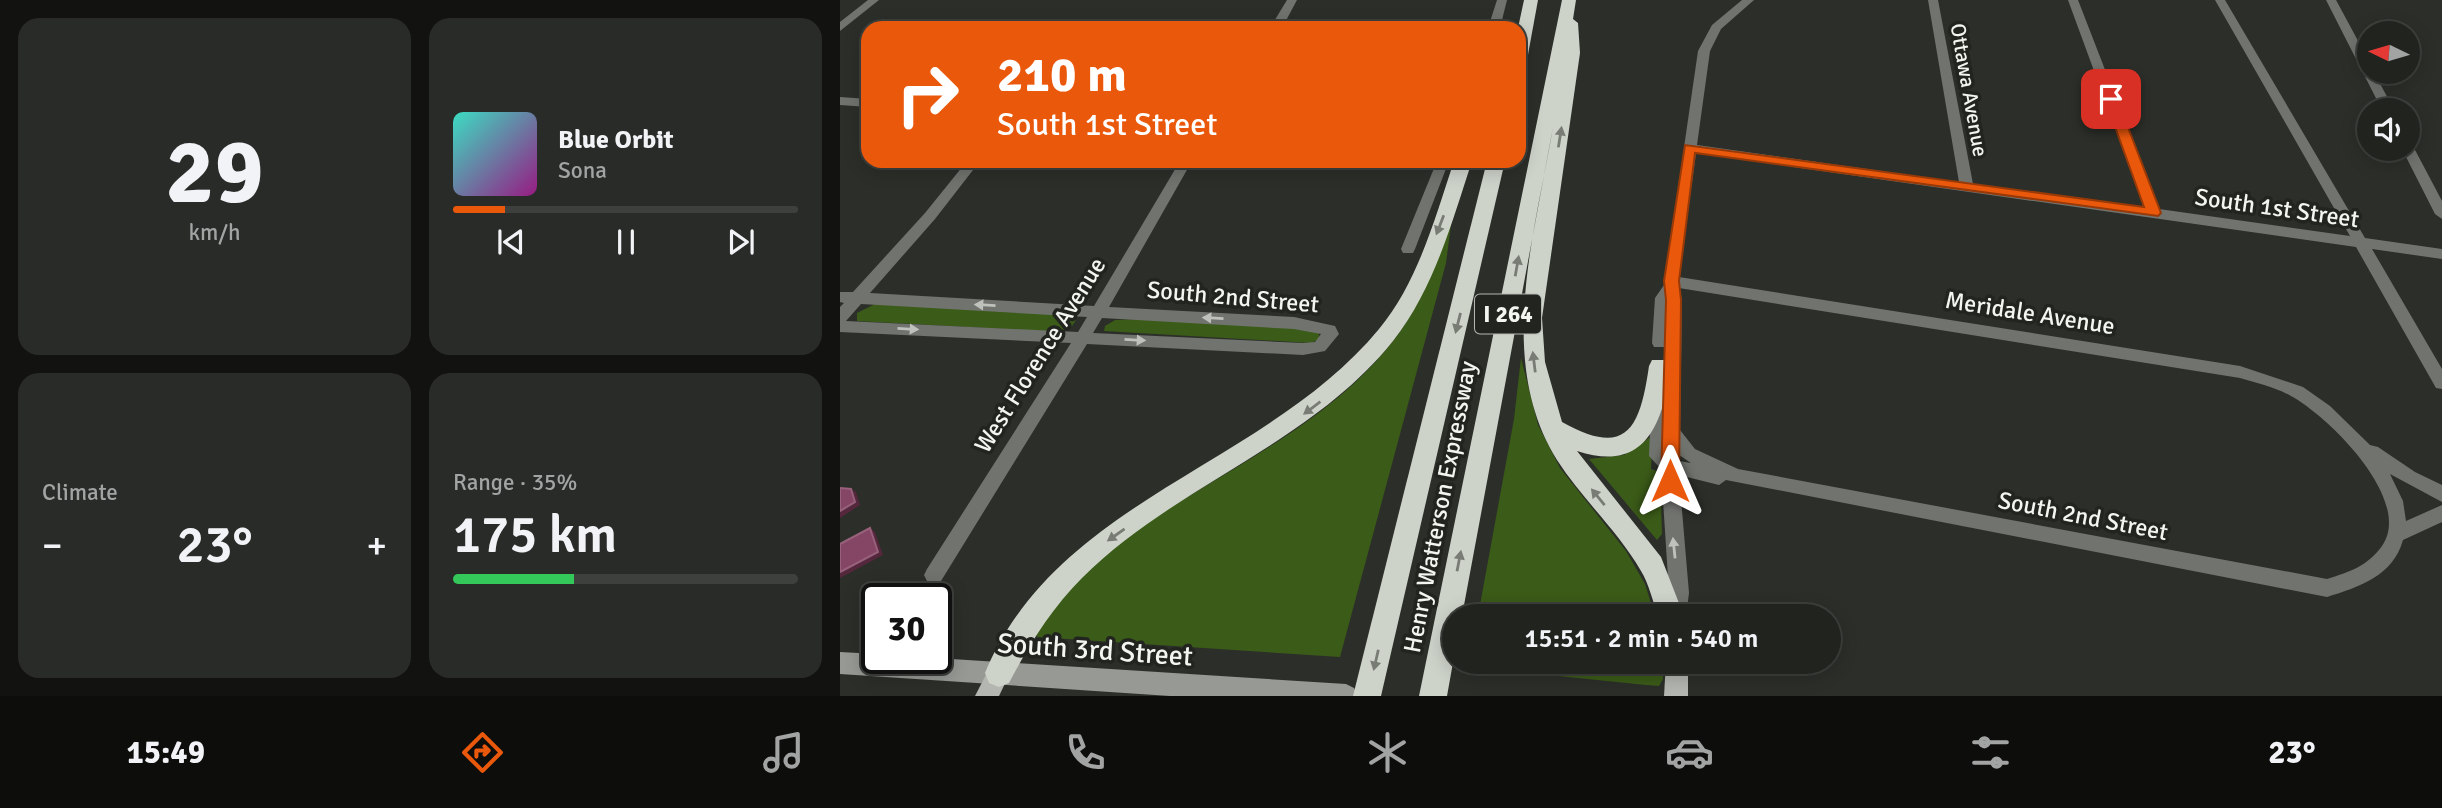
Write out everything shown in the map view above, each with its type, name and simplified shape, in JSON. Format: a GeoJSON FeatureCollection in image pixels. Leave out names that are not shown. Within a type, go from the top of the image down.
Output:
{"type":"FeatureCollection","features":[{"type":"Feature","properties":{"kind":"highway"},"geometry":{"type":"LineString","coordinates":[[1526,25],[1531,0]]}},
{"type":"Feature","properties":{"kind":"highway"},"geometry":{"type":"LineString","coordinates":[[1569,0],[1572,53],[1532,318],[1534,362],[1544,407],[1565,453],[1652,565],[1667,604]]}},
{"type":"Feature","properties":{"kind":"highway","name":"Henry Watterson Expressway"},"geometry":{"type":"LineString","coordinates":[[1433,696],[1569,0]]}},
{"type":"Feature","properties":{"kind":"highway"},"geometry":{"type":"LineString","coordinates":[[999,673],[1038,607],[1088,556],[1131,524],[1309,410],[1370,354],[1412,295],[1460,168]]}},
{"type":"Feature","properties":{"kind":"highway","name":"Henry Watterson Expressway"},"geometry":{"type":"LineString","coordinates":[[1367,696],[1494,168]]}},
{"type":"Feature","properties":{"kind":"highway"},"geometry":{"type":"LineString","coordinates":[[1553,428],[1572,442],[1587,447],[1604,449],[1632,440],[1646,425],[1650,415],[1660,366]]}},
{"type":"Feature","properties":{"kind":"main road","name":"South 3rd Street"},"geometry":{"type":"LineString","coordinates":[[840,663],[1346,696]]}},
{"type":"Feature","properties":{"kind":"main road"},"geometry":{"type":"LineString","coordinates":[[987,696],[999,673]]}},
{"type":"Feature","properties":{"kind":"main road"},"geometry":{"type":"LineString","coordinates":[[1676,696],[1677,674]]}},
{"type":"Feature","properties":{"kind":"street"},"geometry":{"type":"LineString","coordinates":[[840,28],[874,0]]}},
{"type":"Feature","properties":{"kind":"street"},"geometry":{"type":"LineString","coordinates":[[1280,21],[1292,0]]}},
{"type":"Feature","properties":{"kind":"street"},"geometry":{"type":"LineString","coordinates":[[1496,21],[1502,0]]}},
{"type":"Feature","properties":{"kind":"street"},"geometry":{"type":"LineString","coordinates":[[1670,466],[1658,456],[1663,298],[1671,281],[1704,51],[1716,27],[1749,0]]}},
{"type":"Feature","properties":{"kind":"street","name":"Ottawa Avenue"},"geometry":{"type":"LineString","coordinates":[[1933,0],[1967,187]]}},
{"type":"Feature","properties":{"kind":"street"},"geometry":{"type":"LineString","coordinates":[[2073,0],[2154,213]]}},
{"type":"Feature","properties":{"kind":"street"},"geometry":{"type":"LineString","coordinates":[[2220,0],[2442,383]]}},
{"type":"Feature","properties":{"kind":"street"},"geometry":{"type":"LineString","coordinates":[[2331,0],[2382,98]]}},
{"type":"Feature","properties":{"kind":"street"},"geometry":{"type":"LineString","coordinates":[[840,101],[861,102]]}},
{"type":"Feature","properties":{"kind":"street","name":"South 1st Street"},"geometry":{"type":"LineString","coordinates":[[1690,148],[2442,254]]}},
{"type":"Feature","properties":{"kind":"street"},"geometry":{"type":"LineString","coordinates":[[2415,161],[2442,214]]}},
{"type":"Feature","properties":{"kind":"street"},"geometry":{"type":"LineString","coordinates":[[840,317],[968,168]]}},
{"type":"Feature","properties":{"kind":"street","name":"West Florence Avenue"},"geometry":{"type":"LineString","coordinates":[[934,575],[1160,212],[1182,168]]}},
{"type":"Feature","properties":{"kind":"street"},"geometry":{"type":"LineString","coordinates":[[1408,249],[1440,168]]}},
{"type":"Feature","properties":{"kind":"street"},"geometry":{"type":"LineString","coordinates":[[1671,281],[1674,300],[1670,466],[1678,604]]}},
{"type":"Feature","properties":{"kind":"street","name":"Meridale Avenue"},"geometry":{"type":"LineString","coordinates":[[1671,281],[2240,372],[2270,380],[2305,396],[2360,443],[2409,477],[2442,494]]}},
{"type":"Feature","properties":{"kind":"street","name":"South 2nd Street"},"geometry":{"type":"LineString","coordinates":[[840,297],[1318,325],[1330,330],[1331,334],[1319,347],[1303,349],[840,326]]}},
{"type":"Feature","properties":{"kind":"street","name":"South 2nd Street"},"geometry":{"type":"LineString","coordinates":[[1670,430],[1689,454],[1735,476],[2327,588],[2372,570],[2393,548],[2400,533],[2442,513]]}},
{"type":"Feature","properties":{"kind":"street","name":"Meridale Avenue"},"geometry":{"type":"LineString","coordinates":[[2360,443],[2392,491],[2400,533]]}},
{"type":"Feature","properties":{"kind":"street","name":"South 2nd Street"},"geometry":{"type":"LineString","coordinates":[[1670,466],[1725,478],[1735,476]]}},
{"type":"Feature","properties":{"kind":"green space"},"geometry":{"type":"Polygon","coordinates":[[[1452,217],[1446,263],[1340,657],[1037,637],[1036,632],[1061,597],[1099,560],[1141,527],[1278,441],[1322,410],[1363,375],[1399,333],[1416,306],[1452,217]]]}},
{"type":"Feature","properties":{"kind":"green space"},"geometry":{"type":"Polygon","coordinates":[[[877,303],[1071,314],[1076,320],[1072,326],[1061,332],[857,321],[857,313],[877,303]]]}},
{"type":"Feature","properties":{"kind":"green space"},"geometry":{"type":"Polygon","coordinates":[[[1115,320],[1310,328],[1318,331],[1320,339],[1311,343],[1104,331],[1105,326],[1115,320]]]}},
{"type":"Feature","properties":{"kind":"green space"},"geometry":{"type":"Polygon","coordinates":[[[1521,358],[1538,425],[1560,468],[1626,551],[1645,584],[1651,604],[1480,604],[1514,419],[1521,358]]]}},
{"type":"Feature","properties":{"kind":"green space"},"geometry":{"type":"Polygon","coordinates":[[[1649,438],[1652,440],[1651,469],[1660,472],[1662,534],[1657,540],[1589,459],[1624,455],[1649,438]]]}},
{"type":"Feature","properties":{"kind":"green space"},"geometry":{"type":"Polygon","coordinates":[[[1538,674],[1663,674],[1659,686],[1538,674]]]}},
{"type":"Feature","properties":{"kind":"building"},"geometry":{"type":"Polygon","coordinates":[[[840,488],[851,489],[855,502],[840,511],[840,488]]]}},
{"type":"Feature","properties":{"kind":"building"},"geometry":{"type":"Polygon","coordinates":[[[870,528],[878,552],[840,572],[840,544],[870,528]]]}},
{"type":"Feature","properties":{"kind":"route"},"geometry":{"type":"LineString","coordinates":[[1670,481],[1671,334],[1674,300],[1671,281],[1690,148],[2154,213],[2111,99]]}}]}
